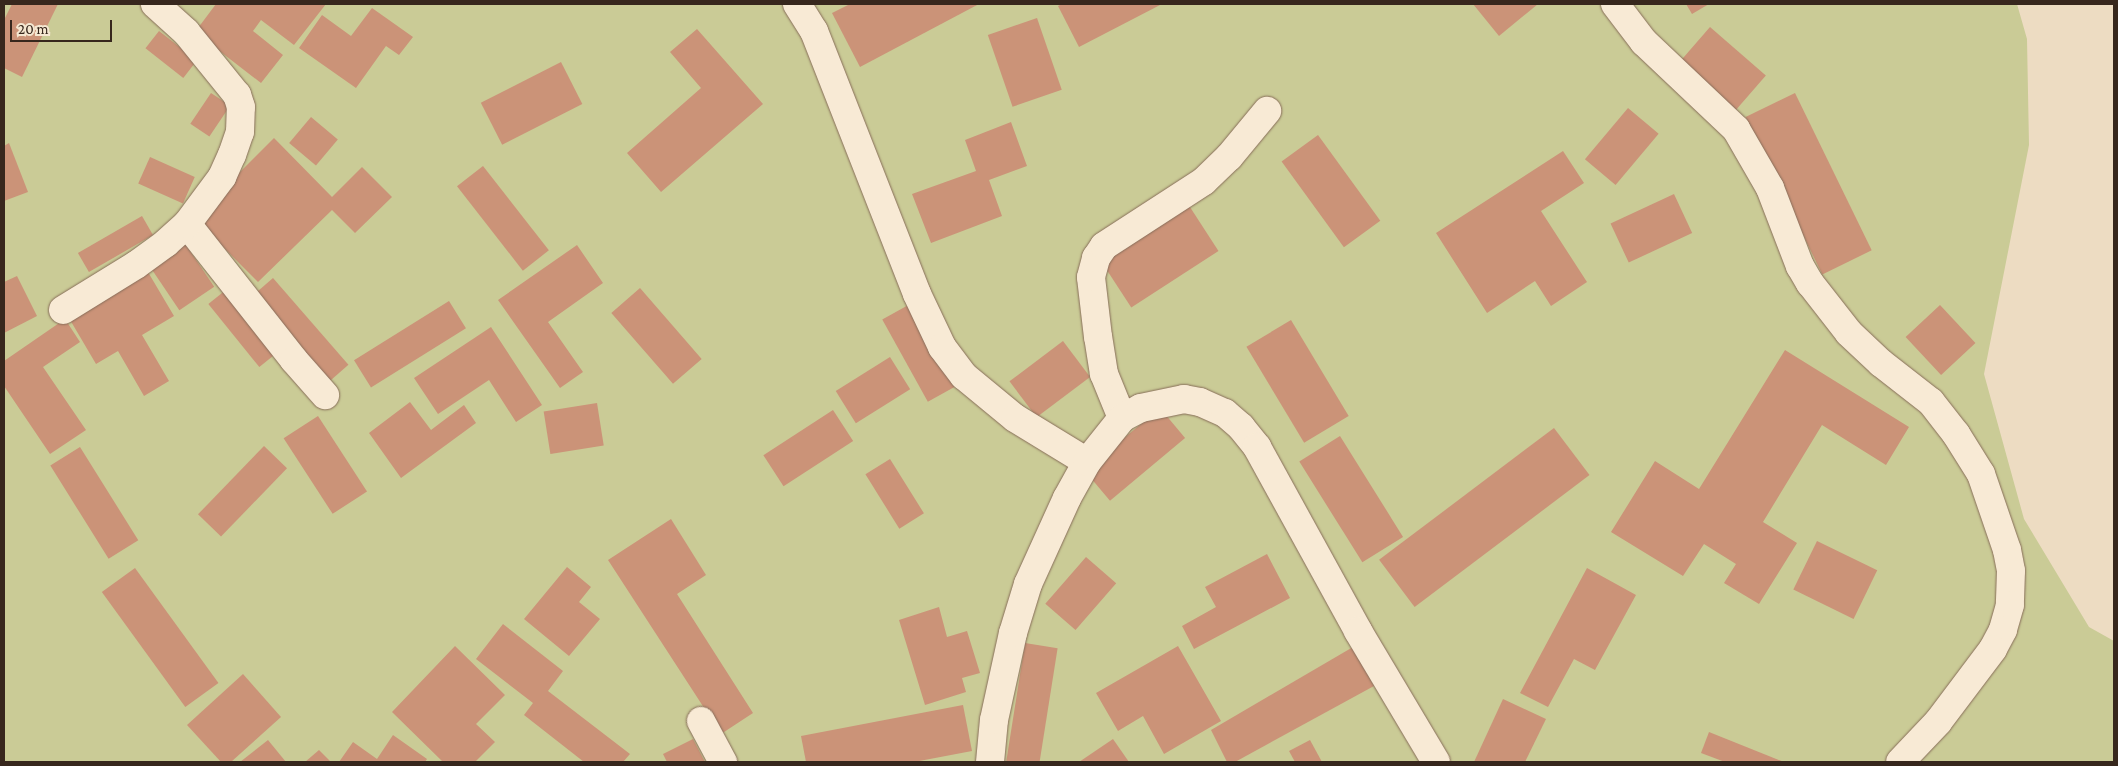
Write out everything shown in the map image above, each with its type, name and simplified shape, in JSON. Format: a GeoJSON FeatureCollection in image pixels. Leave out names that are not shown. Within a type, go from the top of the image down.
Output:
{"type":"FeatureCollection","features":[{"type":"Feature","properties":{"kind":"street"},"geometry":{"type":"LineString","coordinates":[[63,310],[136,265],[166,243],[187,224],[222,177],[240,132],[241,107],[237,95],[186,32],[155,4]]}},
{"type":"Feature","properties":{"kind":"street"},"geometry":{"type":"LineString","coordinates":[[797,4],[814,31],[917,294],[942,347],[964,376],[1007,412],[1087,462]]}},
{"type":"Feature","properties":{"kind":"street"},"geometry":{"type":"LineString","coordinates":[[1615,4],[1644,42],[1736,129],[1770,188],[1800,266],[1810,283],[1849,332],[1934,406],[1956,434],[1980,474],[2007,550],[2011,571],[2010,605],[2003,630],[1993,649],[1938,722],[1900,762]]}},
{"type":"Feature","properties":{"kind":"street"},"geometry":{"type":"LineString","coordinates":[[1122,418],[1111,396],[1104,374],[1091,277],[1096,258],[1104,246],[1204,181],[1229,157],[1267,111]]}},
{"type":"Feature","properties":{"kind":"street"},"geometry":{"type":"LineString","coordinates":[[187,224],[294,360],[325,395]]}},
{"type":"Feature","properties":{"kind":"street"},"geometry":{"type":"LineString","coordinates":[[990,762],[994,720],[1013,633],[1028,584],[1066,498],[1087,462],[1122,418],[1141,408],[1184,399],[1209,405],[1225,413],[1241,426],[1257,447],[1358,631],[1436,762]]}},
{"type":"Feature","properties":{"kind":"street"},"geometry":{"type":"LineString","coordinates":[[700,721],[723,762]]}},
{"type":"Feature","properties":{"kind":"green space"},"geometry":{"type":"Polygon","coordinates":[[[4,4],[2017,4],[2027,39],[2029,145],[1984,374],[2024,519],[2089,627],[2114,641],[2114,762],[4,762],[4,4]]]}},
{"type":"Feature","properties":{"kind":"building"},"geometry":{"type":"Polygon","coordinates":[[[12,4],[58,4],[22,77],[4,68],[4,20],[12,4]]]}},
{"type":"Feature","properties":{"kind":"building"},"geometry":{"type":"Polygon","coordinates":[[[216,4],[326,4],[294,45],[261,20],[253,31],[283,55],[261,83],[195,32],[216,4]]]}},
{"type":"Feature","properties":{"kind":"building"},"geometry":{"type":"Polygon","coordinates":[[[850,4],[979,4],[860,67],[832,13],[850,4]]]}},
{"type":"Feature","properties":{"kind":"building"},"geometry":{"type":"Polygon","coordinates":[[[1062,4],[1162,4],[1079,47],[1058,6],[1062,4]]]}},
{"type":"Feature","properties":{"kind":"building"},"geometry":{"type":"Polygon","coordinates":[[[1473,4],[1538,4],[1499,36],[1473,4]]]}},
{"type":"Feature","properties":{"kind":"building"},"geometry":{"type":"Polygon","coordinates":[[[1686,4],[1709,4],[1692,14],[1686,4]]]}},
{"type":"Feature","properties":{"kind":"building"},"geometry":{"type":"Polygon","coordinates":[[[372,8],[413,37],[399,55],[386,46],[356,88],[299,48],[322,15],[351,36],[372,8]]]}},
{"type":"Feature","properties":{"kind":"building"},"geometry":{"type":"Polygon","coordinates":[[[1037,18],[1062,90],[1013,107],[988,35],[1037,18]]]}},
{"type":"Feature","properties":{"kind":"building"},"geometry":{"type":"Polygon","coordinates":[[[1710,27],[1766,76],[1735,111],[1679,62],[1710,27]]]}},
{"type":"Feature","properties":{"kind":"building"},"geometry":{"type":"Polygon","coordinates":[[[697,29],[763,104],[661,192],[627,153],[701,88],[670,52],[697,29]]]}},
{"type":"Feature","properties":{"kind":"building"},"geometry":{"type":"Polygon","coordinates":[[[159,31],[197,61],[183,78],[145,48],[159,31]]]}},
{"type":"Feature","properties":{"kind":"building"},"geometry":{"type":"Polygon","coordinates":[[[561,62],[582,104],[502,145],[481,103],[561,62]]]}},
{"type":"Feature","properties":{"kind":"building"},"geometry":{"type":"Polygon","coordinates":[[[211,93],[230,106],[209,137],[190,124],[211,93]]]}},
{"type":"Feature","properties":{"kind":"building"},"geometry":{"type":"Polygon","coordinates":[[[1795,93],[1872,250],[1822,274],[1746,117],[1795,93]]]}},
{"type":"Feature","properties":{"kind":"building"},"geometry":{"type":"Polygon","coordinates":[[[1628,108],[1659,134],[1616,185],[1585,159],[1628,108]]]}},
{"type":"Feature","properties":{"kind":"building"},"geometry":{"type":"Polygon","coordinates":[[[311,117],[338,139],[316,166],[289,143],[311,117]]]}},
{"type":"Feature","properties":{"kind":"building"},"geometry":{"type":"Polygon","coordinates":[[[1011,122],[1027,166],[989,180],[1002,216],[931,243],[912,194],[976,171],[965,140],[1011,122]]]}},
{"type":"Feature","properties":{"kind":"building"},"geometry":{"type":"Polygon","coordinates":[[[1318,135],[1380,221],[1344,247],[1282,161],[1318,135]]]}},
{"type":"Feature","properties":{"kind":"building"},"geometry":{"type":"Polygon","coordinates":[[[274,138],[332,197],[362,167],[392,197],[355,233],[332,210],[258,282],[194,218],[274,138]]]}},
{"type":"Feature","properties":{"kind":"building"},"geometry":{"type":"Polygon","coordinates":[[[9,143],[28,192],[4,201],[4,146],[9,143]]]}},
{"type":"Feature","properties":{"kind":"building"},"geometry":{"type":"Polygon","coordinates":[[[1563,151],[1584,183],[1541,211],[1587,282],[1551,306],[1535,281],[1487,313],[1436,233],[1563,151]]]}},
{"type":"Feature","properties":{"kind":"building"},"geometry":{"type":"Polygon","coordinates":[[[150,157],[195,177],[183,203],[138,183],[150,157]]]}},
{"type":"Feature","properties":{"kind":"building"},"geometry":{"type":"Polygon","coordinates":[[[483,166],[549,250],[523,271],[457,186],[483,166]]]}},
{"type":"Feature","properties":{"kind":"building"},"geometry":{"type":"Polygon","coordinates":[[[1674,194],[1692,233],[1629,263],[1611,224],[1674,194]]]}},
{"type":"Feature","properties":{"kind":"building"},"geometry":{"type":"Polygon","coordinates":[[[1188,204],[1218,251],[1131,308],[1101,261],[1188,204]]]}},
{"type":"Feature","properties":{"kind":"building"},"geometry":{"type":"Polygon","coordinates":[[[142,216],[153,235],[89,272],[78,253],[142,216]]]}},
{"type":"Feature","properties":{"kind":"building"},"geometry":{"type":"Polygon","coordinates":[[[184,242],[214,287],[179,310],[149,265],[184,242]]]}},
{"type":"Feature","properties":{"kind":"building"},"geometry":{"type":"Polygon","coordinates":[[[577,245],[603,283],[548,322],[583,372],[560,388],[498,300],[577,245]]]}},
{"type":"Feature","properties":{"kind":"building"},"geometry":{"type":"Polygon","coordinates":[[[145,267],[174,316],[142,335],[169,381],[144,396],[118,351],[96,364],[66,313],[145,267]]]}},
{"type":"Feature","properties":{"kind":"building"},"geometry":{"type":"Polygon","coordinates":[[[17,276],[37,316],[4,333],[4,282],[17,276]]]}},
{"type":"Feature","properties":{"kind":"building"},"geometry":{"type":"Polygon","coordinates":[[[273,278],[348,365],[327,383],[252,296],[273,278]]]}},
{"type":"Feature","properties":{"kind":"building"},"geometry":{"type":"Polygon","coordinates":[[[640,288],[702,359],[673,384],[611,313],[640,288]]]}},
{"type":"Feature","properties":{"kind":"building"},"geometry":{"type":"Polygon","coordinates":[[[227,289],[278,352],[259,367],[208,304],[227,289]]]}},
{"type":"Feature","properties":{"kind":"building"},"geometry":{"type":"Polygon","coordinates":[[[449,301],[466,328],[371,387],[354,360],[449,301]]]}},
{"type":"Feature","properties":{"kind":"building"},"geometry":{"type":"Polygon","coordinates":[[[912,303],[958,385],[928,402],[882,319],[912,303]]]}},
{"type":"Feature","properties":{"kind":"building"},"geometry":{"type":"Polygon","coordinates":[[[1940,305],[1975,343],[1941,375],[1906,337],[1940,305]]]}},
{"type":"Feature","properties":{"kind":"building"},"geometry":{"type":"Polygon","coordinates":[[[65,319],[80,342],[43,367],[86,430],[50,454],[4,386],[4,361],[65,319]]]}},
{"type":"Feature","properties":{"kind":"building"},"geometry":{"type":"Polygon","coordinates":[[[1291,320],[1349,416],[1304,443],[1246,347],[1291,320]]]}},
{"type":"Feature","properties":{"kind":"building"},"geometry":{"type":"Polygon","coordinates":[[[491,327],[542,405],[516,422],[489,380],[438,414],[414,378],[491,327]]]}},
{"type":"Feature","properties":{"kind":"building"},"geometry":{"type":"Polygon","coordinates":[[[1063,341],[1090,377],[1037,417],[1009,381],[1063,341]]]}},
{"type":"Feature","properties":{"kind":"building"},"geometry":{"type":"Polygon","coordinates":[[[1785,350],[1909,427],[1886,465],[1822,425],[1763,522],[1797,543],[1759,604],[1724,583],[1736,564],[1704,544],[1683,576],[1611,532],[1655,461],[1699,489],[1785,350]]]}},
{"type":"Feature","properties":{"kind":"building"},"geometry":{"type":"Polygon","coordinates":[[[890,357],[910,389],[856,423],[836,391],[890,357]]]}},
{"type":"Feature","properties":{"kind":"building"},"geometry":{"type":"Polygon","coordinates":[[[410,402],[431,430],[464,405],[476,423],[401,478],[369,433],[410,402]]]}},
{"type":"Feature","properties":{"kind":"building"},"geometry":{"type":"Polygon","coordinates":[[[597,403],[604,445],[550,454],[544,411],[597,403]]]}},
{"type":"Feature","properties":{"kind":"building"},"geometry":{"type":"Polygon","coordinates":[[[1160,408],[1185,438],[1110,501],[1085,471],[1160,408]]]}},
{"type":"Feature","properties":{"kind":"building"},"geometry":{"type":"Polygon","coordinates":[[[833,410],[853,441],[784,486],[763,455],[833,410]]]}},
{"type":"Feature","properties":{"kind":"building"},"geometry":{"type":"Polygon","coordinates":[[[318,416],[367,491],[333,514],[284,438],[318,416]]]}},
{"type":"Feature","properties":{"kind":"building"},"geometry":{"type":"Polygon","coordinates":[[[1554,428],[1590,475],[1415,607],[1379,560],[1554,428]]]}},
{"type":"Feature","properties":{"kind":"building"},"geometry":{"type":"Polygon","coordinates":[[[1340,436],[1403,537],[1362,562],[1299,461],[1340,436]]]}},
{"type":"Feature","properties":{"kind":"building"},"geometry":{"type":"Polygon","coordinates":[[[264,446],[287,468],[221,537],[198,514],[264,446]]]}},
{"type":"Feature","properties":{"kind":"building"},"geometry":{"type":"Polygon","coordinates":[[[80,447],[138,540],[109,559],[50,466],[80,447]]]}},
{"type":"Feature","properties":{"kind":"building"},"geometry":{"type":"Polygon","coordinates":[[[890,459],[924,513],[899,529],[865,474],[890,459]]]}},
{"type":"Feature","properties":{"kind":"building"},"geometry":{"type":"Polygon","coordinates":[[[671,519],[706,575],[677,594],[753,713],[721,734],[608,560],[671,519]]]}},
{"type":"Feature","properties":{"kind":"building"},"geometry":{"type":"Polygon","coordinates":[[[1817,541],[1877,570],[1854,619],[1793,590],[1817,541]]]}},
{"type":"Feature","properties":{"kind":"building"},"geometry":{"type":"Polygon","coordinates":[[[1267,554],[1290,598],[1194,649],[1182,626],[1216,607],[1205,587],[1267,554]]]}},
{"type":"Feature","properties":{"kind":"building"},"geometry":{"type":"Polygon","coordinates":[[[1086,557],[1116,583],[1076,630],[1045,604],[1086,557]]]}},
{"type":"Feature","properties":{"kind":"building"},"geometry":{"type":"Polygon","coordinates":[[[567,567],[591,587],[579,602],[600,619],[569,656],[524,619],[567,567]]]}},
{"type":"Feature","properties":{"kind":"building"},"geometry":{"type":"Polygon","coordinates":[[[135,568],[218,683],[185,707],[102,592],[135,568]]]}},
{"type":"Feature","properties":{"kind":"building"},"geometry":{"type":"Polygon","coordinates":[[[1587,568],[1636,595],[1595,670],[1574,659],[1548,707],[1520,693],[1587,568]]]}},
{"type":"Feature","properties":{"kind":"building"},"geometry":{"type":"Polygon","coordinates":[[[939,607],[947,637],[967,631],[980,673],[962,678],[966,692],[925,705],[899,620],[939,607]]]}},
{"type":"Feature","properties":{"kind":"building"},"geometry":{"type":"Polygon","coordinates":[[[503,624],[563,671],[548,691],[630,754],[623,762],[584,762],[524,715],[533,703],[476,659],[503,624]]]}},
{"type":"Feature","properties":{"kind":"building"},"geometry":{"type":"Polygon","coordinates":[[[1025,643],[1058,648],[1040,762],[1006,762],[1025,643]]]}},
{"type":"Feature","properties":{"kind":"building"},"geometry":{"type":"Polygon","coordinates":[[[455,646],[505,695],[476,724],[495,742],[475,762],[443,762],[392,712],[455,646]]]}},
{"type":"Feature","properties":{"kind":"building"},"geometry":{"type":"Polygon","coordinates":[[[1178,646],[1221,721],[1164,754],[1143,716],[1118,731],[1096,693],[1178,646]]]}},
{"type":"Feature","properties":{"kind":"building"},"geometry":{"type":"Polygon","coordinates":[[[1353,647],[1374,686],[1235,762],[1227,762],[1211,730],[1353,647]]]}},
{"type":"Feature","properties":{"kind":"building"},"geometry":{"type":"Polygon","coordinates":[[[243,674],[281,717],[231,762],[221,762],[187,725],[243,674]]]}},
{"type":"Feature","properties":{"kind":"building"},"geometry":{"type":"Polygon","coordinates":[[[1503,699],[1546,719],[1525,762],[1474,762],[1503,699]]]}},
{"type":"Feature","properties":{"kind":"building"},"geometry":{"type":"Polygon","coordinates":[[[963,705],[972,751],[914,762],[806,762],[801,736],[963,705]]]}},
{"type":"Feature","properties":{"kind":"building"},"geometry":{"type":"Polygon","coordinates":[[[1709,732],[1784,762],[1725,762],[1701,753],[1709,732]]]}},
{"type":"Feature","properties":{"kind":"building"},"geometry":{"type":"Polygon","coordinates":[[[393,735],[427,759],[425,762],[339,762],[353,742],[377,759],[393,735]]]}},
{"type":"Feature","properties":{"kind":"building"},"geometry":{"type":"Polygon","coordinates":[[[693,739],[705,762],[667,762],[663,754],[693,739]]]}},
{"type":"Feature","properties":{"kind":"building"},"geometry":{"type":"Polygon","coordinates":[[[1113,739],[1129,762],[1079,762],[1113,739]]]}},
{"type":"Feature","properties":{"kind":"building"},"geometry":{"type":"Polygon","coordinates":[[[268,740],[286,762],[240,762],[268,740]]]}},
{"type":"Feature","properties":{"kind":"building"},"geometry":{"type":"Polygon","coordinates":[[[1310,740],[1322,762],[1295,762],[1289,751],[1310,740]]]}},
{"type":"Feature","properties":{"kind":"building"},"geometry":{"type":"Polygon","coordinates":[[[319,750],[331,762],[305,762],[319,750]]]}}]}
